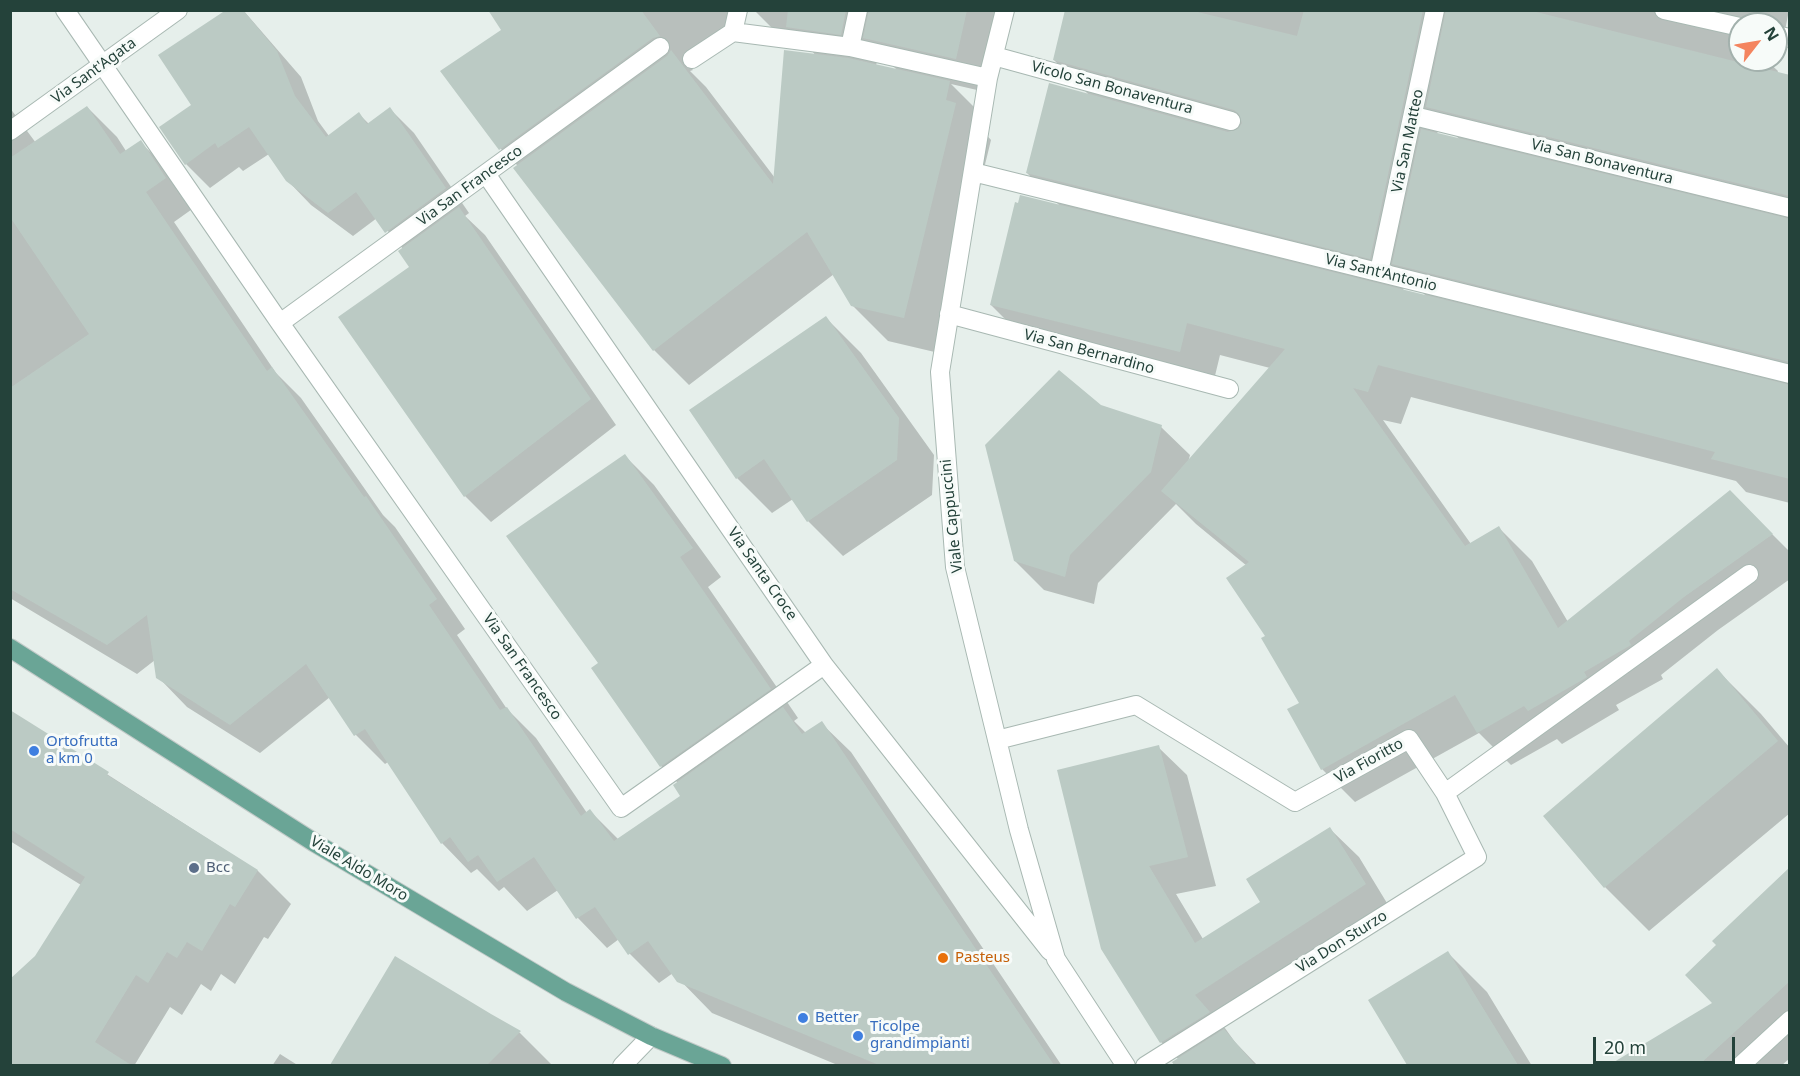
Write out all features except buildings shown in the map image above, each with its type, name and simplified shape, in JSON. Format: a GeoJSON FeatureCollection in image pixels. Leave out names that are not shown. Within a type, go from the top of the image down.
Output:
{"type":"FeatureCollection","features":[{"type":"Feature","properties":{"kind":"main road","name":"Viale Aldo Moro"},"geometry":{"type":"LineString","coordinates":[[10,648],[315,843],[566,992],[651,1036],[722,1065]]}},
{"type":"Feature","properties":{"kind":"street","name":"Via San Francesco"},"geometry":{"type":"LineString","coordinates":[[66,10],[280,323],[621,808],[824,665]]}},
{"type":"Feature","properties":{"kind":"street","name":"Via Sant'Agata"},"geometry":{"type":"LineString","coordinates":[[10,131],[178,10]]}},
{"type":"Feature","properties":{"kind":"street"},"geometry":{"type":"LineString","coordinates":[[733,32],[738,10]]}},
{"type":"Feature","properties":{"kind":"street"},"geometry":{"type":"LineString","coordinates":[[850,47],[858,10]]}},
{"type":"Feature","properties":{"kind":"street","name":"Viale Cappuccini"},"geometry":{"type":"LineString","coordinates":[[1005,10],[988,78],[940,372],[956,567],[1019,830],[1056,959],[1126,1065]]}},
{"type":"Feature","properties":{"kind":"street","name":"Via San Matteo"},"geometry":{"type":"LineString","coordinates":[[1379,272],[1435,10]]}},
{"type":"Feature","properties":{"kind":"street"},"geometry":{"type":"LineString","coordinates":[[1664,10],[1728,24]]}},
{"type":"Feature","properties":{"kind":"street"},"geometry":{"type":"LineString","coordinates":[[692,59],[733,32],[850,47],[988,78]]}},
{"type":"Feature","properties":{"kind":"street","name":"Via San Francesco"},"geometry":{"type":"LineString","coordinates":[[280,323],[660,47]]}},
{"type":"Feature","properties":{"kind":"street","name":"Vicolo San Bonaventura"},"geometry":{"type":"LineString","coordinates":[[994,56],[1231,121]]}},
{"type":"Feature","properties":{"kind":"street","name":"Via San Bonaventura"},"geometry":{"type":"LineString","coordinates":[[1414,116],[1790,208]]}},
{"type":"Feature","properties":{"kind":"street","name":"Via Sant'Antonio"},"geometry":{"type":"LineString","coordinates":[[973,172],[1790,374]]}},
{"type":"Feature","properties":{"kind":"street","name":"Via Santa Croce"},"geometry":{"type":"LineString","coordinates":[[486,174],[824,665],[1056,959]]}},
{"type":"Feature","properties":{"kind":"street","name":"Via San Bernardino"},"geometry":{"type":"LineString","coordinates":[[949,314],[1229,389]]}},
{"type":"Feature","properties":{"kind":"street"},"geometry":{"type":"LineString","coordinates":[[1445,793],[1749,574]]}},
{"type":"Feature","properties":{"kind":"street","name":"Via Fioritto"},"geometry":{"type":"LineString","coordinates":[[997,740],[1136,705],[1295,802],[1409,739],[1445,793]]}},
{"type":"Feature","properties":{"kind":"street","name":"Via Don Sturzo"},"geometry":{"type":"LineString","coordinates":[[1145,1065],[1477,857],[1445,793]]}},
{"type":"Feature","properties":{"kind":"street"},"geometry":{"type":"LineString","coordinates":[[1740,1065],[1790,1020]]}},
{"type":"Feature","properties":{"kind":"street"},"geometry":{"type":"LineString","coordinates":[[622,1065],[651,1036]]}},
{"type":"Feature","properties":{"kind":"place","name":"Ortofrutta a km 0"},"geometry":{"type":"Point","coordinates":[34,751]}},
{"type":"Feature","properties":{"kind":"place","name":"Bcc"},"geometry":{"type":"Point","coordinates":[194,868]}},
{"type":"Feature","properties":{"kind":"place","name":"Pasteus"},"geometry":{"type":"Point","coordinates":[943,958]}},
{"type":"Feature","properties":{"kind":"place","name":"Better"},"geometry":{"type":"Point","coordinates":[803,1018]}},
{"type":"Feature","properties":{"kind":"place","name":"Ticolpe grandimpianti"},"geometry":{"type":"Point","coordinates":[858,1036]}}]}
